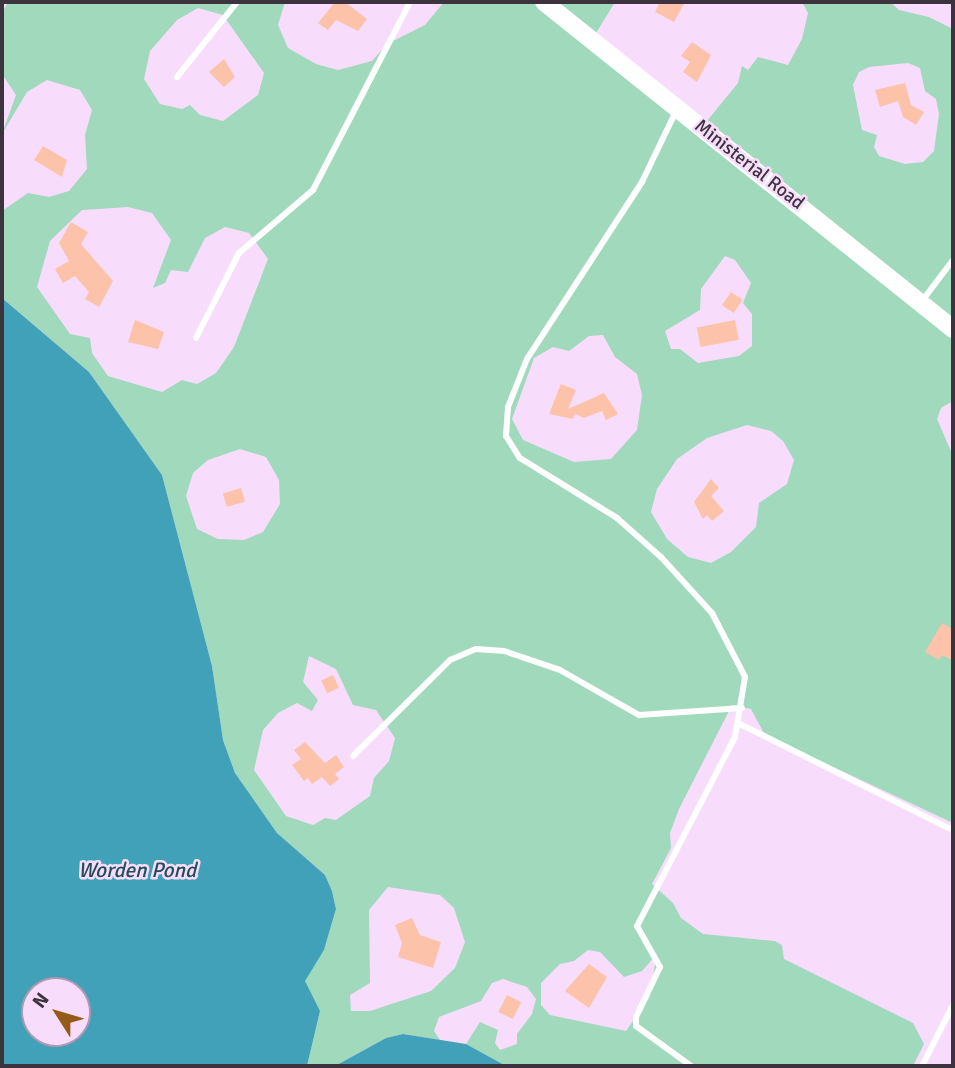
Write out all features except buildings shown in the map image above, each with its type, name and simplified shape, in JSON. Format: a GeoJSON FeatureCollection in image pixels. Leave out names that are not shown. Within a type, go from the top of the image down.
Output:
{"type":"FeatureCollection","features":[{"type":"Feature","properties":{"kind":"main road","name":"Ministerial Road"},"geometry":{"type":"LineString","coordinates":[[544,2],[953,329]]}},
{"type":"Feature","properties":{"kind":"lane"},"geometry":{"type":"LineString","coordinates":[[177,77],[237,2]]}},
{"type":"Feature","properties":{"kind":"lane"},"geometry":{"type":"LineString","coordinates":[[196,338],[239,253],[313,190],[410,2]]}},
{"type":"Feature","properties":{"kind":"lane"},"geometry":{"type":"LineString","coordinates":[[678,108],[642,182],[527,359],[508,407],[506,436],[520,458],[617,518],[712,613],[745,677],[738,723],[637,926],[660,967],[636,1017],[636,1026],[691,1066]]}},
{"type":"Feature","properties":{"kind":"lane"},"geometry":{"type":"LineString","coordinates":[[921,303],[953,260]]}},
{"type":"Feature","properties":{"kind":"lane"},"geometry":{"type":"LineString","coordinates":[[353,756],[450,660],[476,649],[505,651],[560,670],[639,715],[742,708]]}},
{"type":"Feature","properties":{"kind":"lane"},"geometry":{"type":"LineString","coordinates":[[738,723],[953,830]]}},
{"type":"Feature","properties":{"kind":"lane"},"geometry":{"type":"LineString","coordinates":[[922,1066],[953,1005]]}},
{"type":"Feature","properties":{"kind":"green space"},"geometry":{"type":"Polygon","coordinates":[[[8,2],[285,2],[278,25],[288,48],[316,64],[338,70],[372,61],[387,44],[425,25],[444,2],[615,2],[593,38],[702,127],[738,83],[742,66],[748,70],[758,57],[788,65],[802,39],[808,13],[802,2],[890,2],[899,10],[929,17],[953,29],[953,315],[947,323],[953,328],[953,401],[941,408],[937,419],[953,456],[953,823],[765,735],[751,709],[732,705],[679,809],[670,833],[671,848],[652,884],[673,903],[681,918],[703,934],[775,941],[782,945],[784,959],[913,1023],[924,1044],[913,1066],[506,1066],[466,1044],[480,1022],[498,1030],[495,1043],[500,1050],[517,1044],[517,1034],[532,1014],[536,999],[527,987],[503,979],[492,983],[481,1001],[439,1017],[434,1031],[440,1040],[403,1034],[386,1038],[335,1066],[307,1066],[320,1011],[304,981],[324,950],[336,909],[332,891],[325,875],[277,833],[235,773],[223,740],[212,666],[162,475],[89,372],[2,298],[2,211],[28,193],[49,197],[69,191],[87,169],[85,135],[92,110],[80,90],[47,80],[27,92],[2,134],[16,95],[2,74],[2,13],[8,2]],[[198,8],[177,20],[150,51],[144,79],[160,104],[182,109],[190,105],[200,115],[223,121],[258,95],[264,73],[223,15],[198,8]],[[908,63],[869,67],[859,72],[853,85],[862,130],[877,135],[874,147],[879,156],[905,164],[923,162],[934,151],[939,114],[936,99],[925,91],[920,68],[908,63]],[[128,207],[82,210],[50,241],[37,287],[70,334],[90,338],[92,353],[108,376],[162,392],[182,380],[197,384],[216,373],[234,347],[268,259],[249,233],[225,227],[205,238],[188,272],[171,270],[165,283],[153,288],[171,240],[152,213],[128,207]],[[725,256],[701,289],[700,310],[665,331],[671,349],[680,349],[698,363],[739,356],[752,346],[752,314],[743,303],[751,283],[735,260],[725,256]],[[603,335],[589,336],[569,351],[553,347],[534,358],[512,419],[523,440],[574,462],[611,459],[637,430],[642,395],[637,374],[615,357],[603,335]],[[747,425],[707,438],[677,459],[657,489],[651,512],[667,539],[688,557],[711,563],[731,552],[756,527],[759,503],[787,484],[794,460],[783,441],[771,431],[747,425]],[[240,449],[208,460],[193,473],[186,496],[197,529],[218,539],[244,540],[263,532],[280,504],[279,480],[266,457],[240,449]],[[309,656],[303,682],[318,700],[312,711],[297,703],[278,713],[263,730],[254,770],[286,816],[313,825],[325,818],[336,820],[370,796],[374,778],[389,761],[395,738],[376,710],[353,705],[336,669],[309,656]],[[388,887],[369,910],[370,983],[350,995],[351,1011],[370,1011],[431,991],[455,968],[465,942],[454,908],[440,895],[388,887]],[[588,950],[574,961],[560,964],[541,983],[541,1005],[550,1015],[626,1031],[649,998],[657,954],[642,971],[624,977],[600,952],[588,950]]]}},
{"type":"Feature","properties":{"kind":"water","name":"Worden Pond"},"geometry":{"type":"Polygon","coordinates":[[[2,298],[89,372],[162,475],[212,666],[223,740],[235,773],[277,833],[325,875],[332,891],[336,909],[324,950],[305,981],[320,1011],[307,1066],[2,1066],[2,298]]]}},
{"type":"Feature","properties":{"kind":"water"},"geometry":{"type":"Polygon","coordinates":[[[403,1034],[466,1044],[506,1066],[335,1066],[386,1038],[403,1034]]]}}]}
